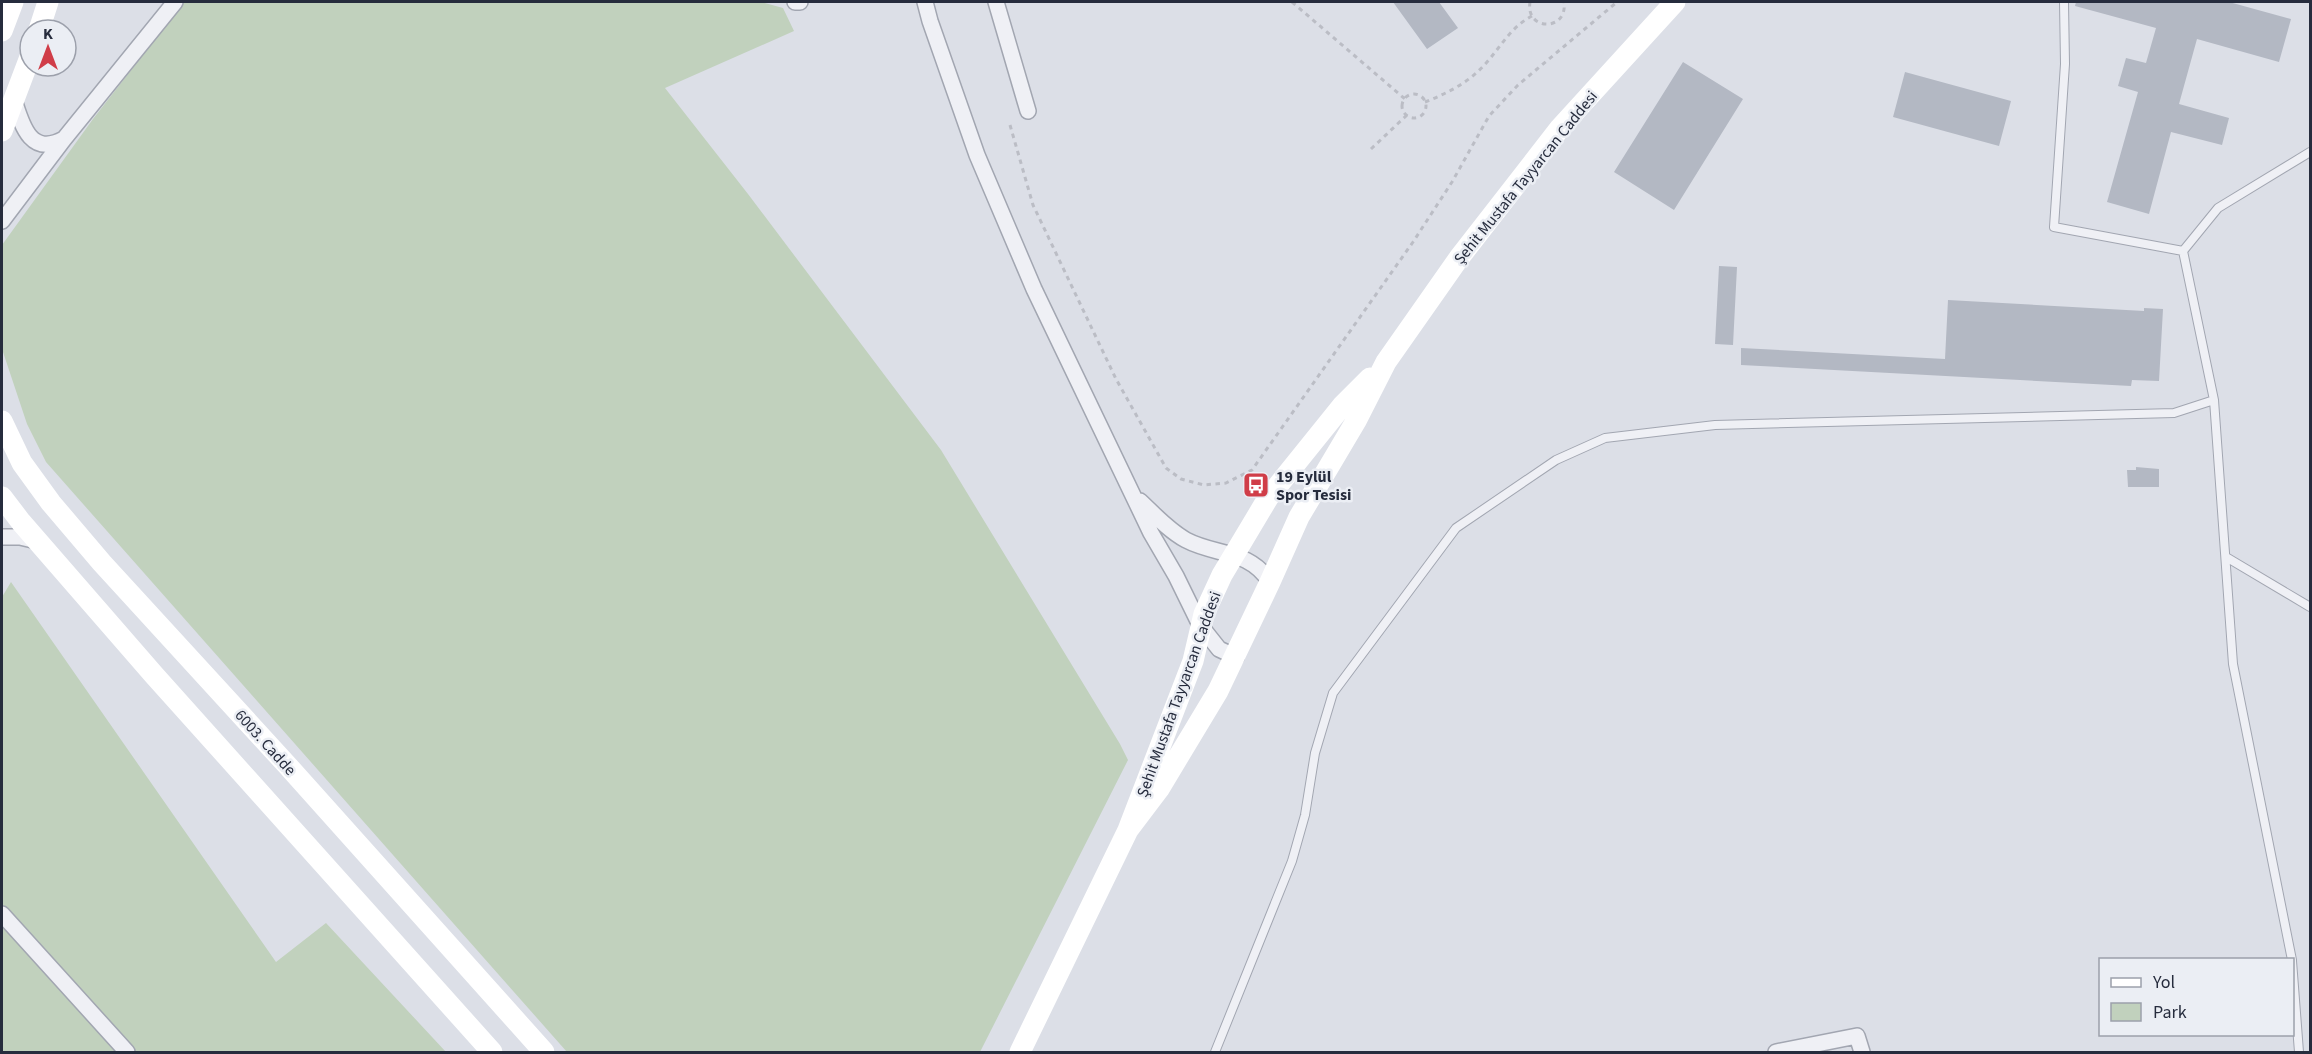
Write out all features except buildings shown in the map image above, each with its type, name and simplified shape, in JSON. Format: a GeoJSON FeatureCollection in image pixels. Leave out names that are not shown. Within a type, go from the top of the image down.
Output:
{"type":"FeatureCollection","features":[{"type":"Feature","properties":{"kind":"main road"},"geometry":{"type":"LineString","coordinates":[[2,32],[13,2]]}},
{"type":"Feature","properties":{"kind":"main road"},"geometry":{"type":"LineString","coordinates":[[43,18],[48,2]]}},
{"type":"Feature","properties":{"kind":"main road","name":"Şehit Mustafa Tayyarcan Caddesi"},"geometry":{"type":"LineString","coordinates":[[1128,830],[1159,789],[1187,745],[1236,657],[1299,517],[1356,421],[1386,362],[1459,258],[1560,128],[1675,2]]}},
{"type":"Feature","properties":{"kind":"main road"},"geometry":{"type":"LineString","coordinates":[[2,131],[22,78]]}},
{"type":"Feature","properties":{"kind":"main road","name":"Şehit Mustafa Tayyarcan Caddesi"},"geometry":{"type":"LineString","coordinates":[[1020,1053],[1128,830],[1193,661],[1200,625],[1234,554],[1268,498],[1296,462],[1342,406],[1386,362]]}},
{"type":"Feature","properties":{"kind":"main road","name":"6003. Cadde"},"geometry":{"type":"LineString","coordinates":[[2,421],[22,463],[51,503],[102,564],[287,765],[544,1053]]}},
{"type":"Feature","properties":{"kind":"main road"},"geometry":{"type":"LineString","coordinates":[[2,496],[37,541],[154,675],[492,1053]]}},
{"type":"Feature","properties":{"kind":"street"},"geometry":{"type":"LineString","coordinates":[[2,222],[64,139],[175,2]]}},
{"type":"Feature","properties":{"kind":"street"},"geometry":{"type":"LineString","coordinates":[[795,2],[800,2]]}},
{"type":"Feature","properties":{"kind":"street"},"geometry":{"type":"LineString","coordinates":[[925,2],[976,155],[1034,289],[1151,533],[1176,576],[1200,625],[1219,649],[1236,657]]}},
{"type":"Feature","properties":{"kind":"street"},"geometry":{"type":"LineString","coordinates":[[996,2],[1028,111]]}},
{"type":"Feature","properties":{"kind":"street"},"geometry":{"type":"LineString","coordinates":[[14,100],[24,131],[33,140],[44,144],[64,139]]}},
{"type":"Feature","properties":{"kind":"street"},"geometry":{"type":"LineString","coordinates":[[1133,495],[1185,540],[1199,546],[1234,554],[1257,567],[1270,582]]}},
{"type":"Feature","properties":{"kind":"street"},"geometry":{"type":"LineString","coordinates":[[2,537],[20,537],[37,541]]}},
{"type":"Feature","properties":{"kind":"street"},"geometry":{"type":"LineString","coordinates":[[2,914],[127,1053]]}},
{"type":"Feature","properties":{"kind":"street"},"geometry":{"type":"LineString","coordinates":[[1776,1053],[1857,1036],[1862,1053]]}},
{"type":"Feature","properties":{"kind":"lane"},"geometry":{"type":"LineString","coordinates":[[2064,2],[2065,64],[2054,227],[2183,250]]}},
{"type":"Feature","properties":{"kind":"lane"},"geometry":{"type":"LineString","coordinates":[[2183,250],[2218,208],[2310,152]]}},
{"type":"Feature","properties":{"kind":"lane"},"geometry":{"type":"LineString","coordinates":[[2183,250],[2214,400],[2233,664],[2292,958]]}},
{"type":"Feature","properties":{"kind":"lane"},"geometry":{"type":"LineString","coordinates":[[1215,1053],[1292,861],[1305,815],[1315,753],[1333,693],[1456,528],[1556,460],[1605,438],[1715,425],[2174,414],[2214,400]]}},
{"type":"Feature","properties":{"kind":"lane"},"geometry":{"type":"LineString","coordinates":[[2226,556],[2310,607]]}},
{"type":"Feature","properties":{"kind":"lane"},"geometry":{"type":"LineString","coordinates":[[2294,987],[2299,1053]]}},
{"type":"Feature","properties":{"kind":"path"},"geometry":{"type":"LineString","coordinates":[[1292,2],[1405,99]]}},
{"type":"Feature","properties":{"kind":"path"},"geometry":{"type":"LineString","coordinates":[[1530,2],[1532,16],[1543,24],[1557,22],[1564,10],[1564,2]]}},
{"type":"Feature","properties":{"kind":"path"},"geometry":{"type":"LineString","coordinates":[[1010,125],[1033,205],[1116,379],[1166,468],[1181,479],[1204,485],[1226,483],[1252,470],[1413,243],[1490,116],[1518,85],[1617,2]]}},
{"type":"Feature","properties":{"kind":"path"},"geometry":{"type":"LineString","coordinates":[[1425,102],[1456,88],[1477,72],[1512,29],[1532,16]]}},
{"type":"Feature","properties":{"kind":"path"},"geometry":{"type":"LineString","coordinates":[[1415,94],[1425,102],[1421,116],[1412,118],[1402,108],[1405,99],[1415,94]]}},
{"type":"Feature","properties":{"kind":"path"},"geometry":{"type":"LineString","coordinates":[[1371,149],[1407,115]]}},
{"type":"Feature","properties":{"kind":"green space"},"geometry":{"type":"Polygon","coordinates":[[[184,2],[761,2],[783,8],[794,31],[665,88],[941,450],[1128,760],[980,1052],[567,1052],[46,462],[27,424],[2,349],[2,245],[93,119],[184,2]]]}},
{"type":"Feature","properties":{"kind":"green space"},"geometry":{"type":"Polygon","coordinates":[[[11,582],[276,962],[326,923],[446,1052],[2,1052],[2,597],[11,582]]]}},
{"type":"Feature","properties":{"kind":"place","name":"19 Eylül Spor Tesisi"},"geometry":{"type":"Point","coordinates":[1256,485]}}]}
